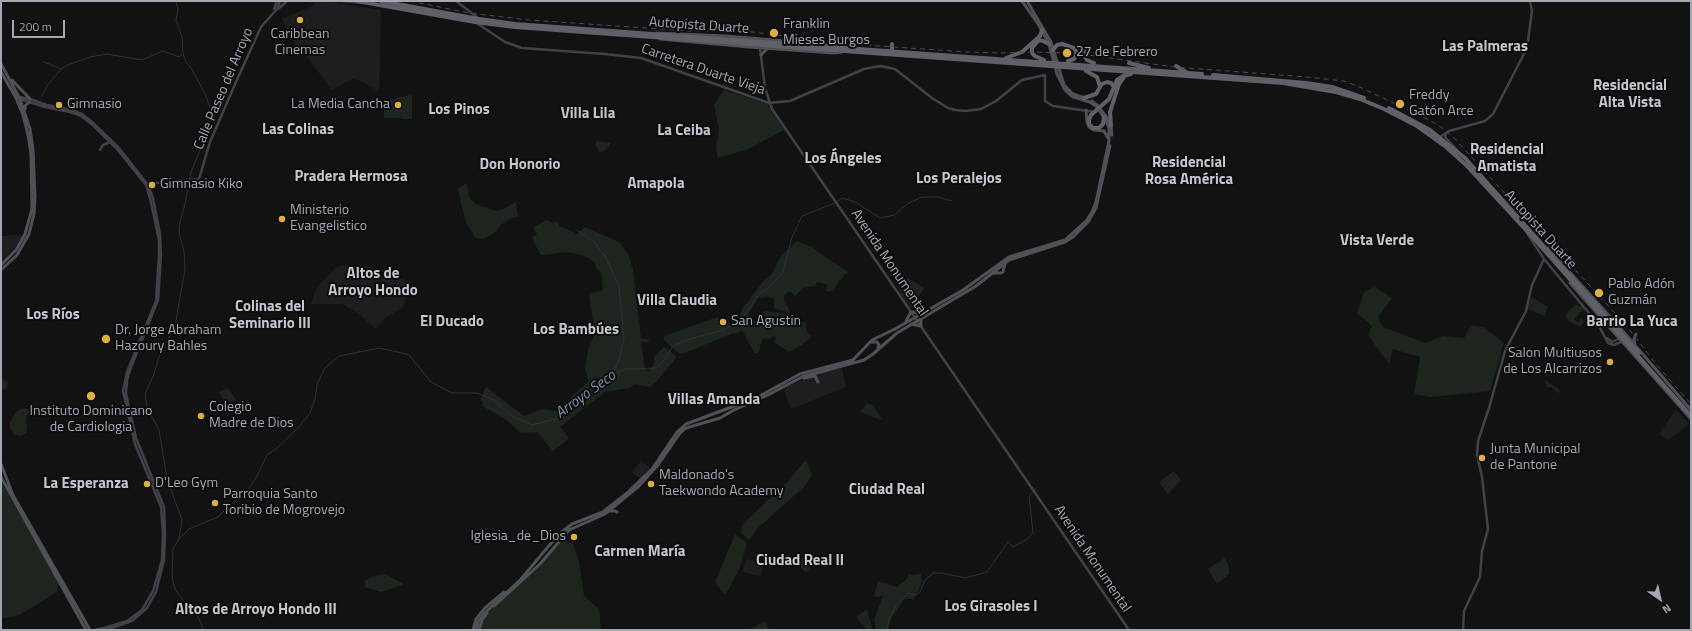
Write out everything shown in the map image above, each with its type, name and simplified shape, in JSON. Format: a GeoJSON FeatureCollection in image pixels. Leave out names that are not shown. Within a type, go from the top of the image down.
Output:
{"type":"FeatureCollection","features":[{"type":"Feature","properties":{"kind":"highway","name":"Autopista Duarte"},"geometry":{"type":"LineString","coordinates":[[357,1],[493,24],[652,35]]}},
{"type":"Feature","properties":{"kind":"highway","name":"Autopista Duarte"},"geometry":{"type":"LineString","coordinates":[[381,1],[463,16],[477,21],[829,48],[1074,69],[1292,81],[1332,88],[1358,96],[1400,113],[1440,137],[1459,152],[1535,235],[1562,268],[1685,408]]}},
{"type":"Feature","properties":{"kind":"highway"},"geometry":{"type":"LineString","coordinates":[[1006,58],[1022,52],[1040,36],[1042,30]]}},
{"type":"Feature","properties":{"kind":"highway"},"geometry":{"type":"LineString","coordinates":[[1040,59],[1033,55],[1032,48],[1039,40],[1049,44]]}},
{"type":"Feature","properties":{"kind":"highway"},"geometry":{"type":"LineString","coordinates":[[892,44],[892,51]]}},
{"type":"Feature","properties":{"kind":"highway"},"geometry":{"type":"LineString","coordinates":[[1054,54],[1057,45],[1062,44],[1074,48],[1076,56],[1074,59],[1068,61]]}},
{"type":"Feature","properties":{"kind":"highway","name":"Autopista Duarte"},"geometry":{"type":"LineString","coordinates":[[845,50],[892,51],[1188,73],[1310,86],[1349,96],[1384,108],[1417,126],[1445,146],[1466,165],[1562,268]]}},
{"type":"Feature","properties":{"kind":"highway"},"geometry":{"type":"LineString","coordinates":[[1085,51],[1086,59],[1094,63]]}},
{"type":"Feature","properties":{"kind":"highway"},"geometry":{"type":"LineString","coordinates":[[993,58],[1068,61],[1125,68]]}},
{"type":"Feature","properties":{"kind":"highway"},"geometry":{"type":"LineString","coordinates":[[1129,63],[1161,71]]}},
{"type":"Feature","properties":{"kind":"highway"},"geometry":{"type":"LineString","coordinates":[[1176,66],[1188,73]]}},
{"type":"Feature","properties":{"kind":"highway"},"geometry":{"type":"LineString","coordinates":[[1074,69],[1093,74],[1098,80],[1100,87]]}},
{"type":"Feature","properties":{"kind":"highway"},"geometry":{"type":"LineString","coordinates":[[1104,117],[1103,124],[1098,128],[1093,128],[1089,124],[1090,117],[1107,102],[1120,77],[1138,73]]}},
{"type":"Feature","properties":{"kind":"highway"},"geometry":{"type":"LineString","coordinates":[[1111,126],[1110,112],[1119,84],[1124,77],[1131,74]]}},
{"type":"Feature","properties":{"kind":"highway"},"geometry":{"type":"LineString","coordinates":[[1084,98],[1096,94],[1102,84],[1107,82],[1112,83],[1114,87]]}},
{"type":"Feature","properties":{"kind":"highway"},"geometry":{"type":"LineString","coordinates":[[1501,209],[1508,210]]}},
{"type":"Feature","properties":{"kind":"highway"},"geometry":{"type":"LineString","coordinates":[[1513,215],[1513,223]]}},
{"type":"Feature","properties":{"kind":"highway"},"geometry":{"type":"LineString","coordinates":[[1685,408],[1691,412]]}},
{"type":"Feature","properties":{"kind":"highway"},"geometry":{"type":"LineString","coordinates":[[1685,408],[1691,416]]}},
{"type":"Feature","properties":{"kind":"main road"},"geometry":{"type":"LineString","coordinates":[[274,11],[278,7],[278,1]]}},
{"type":"Feature","properties":{"kind":"main road"},"geometry":{"type":"LineString","coordinates":[[274,11],[287,1]]}},
{"type":"Feature","properties":{"kind":"main road","name":"Autopista Duarte"},"geometry":{"type":"LineString","coordinates":[[342,1],[360,4],[369,3]]}},
{"type":"Feature","properties":{"kind":"main road","name":"Carretera Duarte Vieja"},"geometry":{"type":"LineString","coordinates":[[456,1],[477,21],[505,42],[522,48],[642,58],[769,103],[790,101],[867,68],[880,66],[895,69],[932,98],[948,108],[955,110],[965,112],[981,109],[996,101],[1022,80],[1045,75],[1045,101],[1053,106],[1095,112]]}},
{"type":"Feature","properties":{"kind":"main road"},"geometry":{"type":"LineString","coordinates":[[1022,1],[1027,4],[1044,29],[1054,54],[1062,86],[1068,94],[1097,106]]}},
{"type":"Feature","properties":{"kind":"main road"},"geometry":{"type":"LineString","coordinates":[[1440,137],[1446,132],[1488,120],[1493,114],[1527,48],[1532,11],[1530,1]]}},
{"type":"Feature","properties":{"kind":"main road"},"geometry":{"type":"LineString","coordinates":[[1027,4],[1054,54]]}},
{"type":"Feature","properties":{"kind":"main road"},"geometry":{"type":"LineString","coordinates":[[463,16],[466,13],[466,9]]}},
{"type":"Feature","properties":{"kind":"main road","name":"Calle Paseo del Arroyo"},"geometry":{"type":"LineString","coordinates":[[147,184],[199,179],[210,142],[236,82],[261,27],[274,11]]}},
{"type":"Feature","properties":{"kind":"main road"},"geometry":{"type":"LineString","coordinates":[[489,30],[493,24]]}},
{"type":"Feature","properties":{"kind":"main road"},"geometry":{"type":"LineString","coordinates":[[652,35],[662,32],[759,39],[834,45],[845,50]]}},
{"type":"Feature","properties":{"kind":"main road","name":"Autopista Duarte"},"geometry":{"type":"LineString","coordinates":[[652,35],[663,40],[755,48],[834,53],[845,50]]}},
{"type":"Feature","properties":{"kind":"main road","name":"Avenida Monumental"},"geometry":{"type":"LineString","coordinates":[[759,39],[765,88],[769,103],[1129,630]]}},
{"type":"Feature","properties":{"kind":"main road"},"geometry":{"type":"LineString","coordinates":[[755,48],[761,54],[768,48]]}},
{"type":"Feature","properties":{"kind":"main road"},"geometry":{"type":"LineString","coordinates":[[1,64],[17,97],[28,135],[31,154],[32,209],[26,234],[16,250],[1,265]]}},
{"type":"Feature","properties":{"kind":"main road"},"geometry":{"type":"LineString","coordinates":[[1,72],[25,111],[30,129],[33,149],[34,214],[30,230],[23,245],[12,260],[1,270]]}},
{"type":"Feature","properties":{"kind":"main road"},"geometry":{"type":"LineString","coordinates":[[904,324],[911,312],[923,312],[961,293],[1009,257],[1070,239],[1086,225],[1093,214],[1098,203],[1110,147],[1111,126],[1102,112],[1090,100],[1070,92],[1064,85],[1059,73]]}},
{"type":"Feature","properties":{"kind":"main road"},"geometry":{"type":"LineString","coordinates":[[7,74],[30,100]]}},
{"type":"Feature","properties":{"kind":"main road"},"geometry":{"type":"LineString","coordinates":[[17,97],[81,116],[110,142],[147,184],[159,244],[157,296],[153,310],[127,372],[123,391],[134,439],[161,507],[162,553],[156,585],[144,607],[130,619],[93,629]]}},
{"type":"Feature","properties":{"kind":"main road"},"geometry":{"type":"LineString","coordinates":[[25,111],[25,106],[30,100]]}},
{"type":"Feature","properties":{"kind":"main road"},"geometry":{"type":"LineString","coordinates":[[47,106],[71,110],[86,117],[119,148],[147,184],[153,198],[161,244],[159,296],[155,310],[130,370],[126,384],[126,394],[136,438],[162,502],[164,516],[164,555],[158,586],[147,608],[132,621],[106,630]]}},
{"type":"Feature","properties":{"kind":"main road"},"geometry":{"type":"LineString","coordinates":[[1087,111],[1090,117]]}},
{"type":"Feature","properties":{"kind":"main road"},"geometry":{"type":"LineString","coordinates":[[1087,111],[1087,122],[1089,127],[1094,130],[1104,131],[1108,136],[1109,141]]}},
{"type":"Feature","properties":{"kind":"main road"},"geometry":{"type":"LineString","coordinates":[[477,630],[478,622],[485,613],[527,572],[547,547],[568,526],[603,512],[631,489],[656,464],[677,432],[683,426],[762,396],[800,374],[853,360],[875,338],[904,324],[921,318],[993,273],[1014,258],[1067,238],[1090,216],[1096,202],[1109,141],[1109,131],[1102,112]]}},
{"type":"Feature","properties":{"kind":"main road"},"geometry":{"type":"LineString","coordinates":[[1446,132],[1445,137],[1459,152]]}},
{"type":"Feature","properties":{"kind":"main road"},"geometry":{"type":"LineString","coordinates":[[100,150],[103,145],[110,142]]}},
{"type":"Feature","properties":{"kind":"main road"},"geometry":{"type":"LineString","coordinates":[[1521,225],[1545,260],[1594,319],[1608,343],[1614,345],[1626,334]]}},
{"type":"Feature","properties":{"kind":"main road"},"geometry":{"type":"LineString","coordinates":[[1535,235],[1559,259],[1626,334],[1691,412]]}},
{"type":"Feature","properties":{"kind":"main road"},"geometry":{"type":"LineString","coordinates":[[1536,241],[1609,328],[1691,419]]}},
{"type":"Feature","properties":{"kind":"main road"},"geometry":{"type":"LineString","coordinates":[[1463,630],[1464,611],[1480,577],[1482,551],[1488,529],[1482,477],[1477,455],[1478,441],[1505,351],[1526,311],[1532,285],[1545,260]]}},
{"type":"Feature","properties":{"kind":"main road"},"geometry":{"type":"LineString","coordinates":[[1545,260],[1592,314],[1599,323],[1608,340],[1614,341],[1629,338]]}},
{"type":"Feature","properties":{"kind":"main road"},"geometry":{"type":"LineString","coordinates":[[993,273],[1002,273],[1007,262]]}},
{"type":"Feature","properties":{"kind":"main road"},"geometry":{"type":"LineString","coordinates":[[1540,268],[1545,265],[1549,265]]}},
{"type":"Feature","properties":{"kind":"main road"},"geometry":{"type":"LineString","coordinates":[[477,630],[489,611],[545,560],[558,541],[569,530],[601,517],[632,492],[652,472],[682,431],[690,426],[718,419],[796,380],[864,360],[890,338],[911,324],[923,312]]}},
{"type":"Feature","properties":{"kind":"main road"},"geometry":{"type":"LineString","coordinates":[[911,324],[921,326],[921,318]]}},
{"type":"Feature","properties":{"kind":"main road"},"geometry":{"type":"LineString","coordinates":[[1609,328],[1616,325],[1615,322]]}},
{"type":"Feature","properties":{"kind":"main road"},"geometry":{"type":"LineString","coordinates":[[1635,345],[1634,339],[1636,334]]}},
{"type":"Feature","properties":{"kind":"main road"},"geometry":{"type":"LineString","coordinates":[[866,346],[874,341],[877,342],[879,345],[876,351]]}},
{"type":"Feature","properties":{"kind":"main road"},"geometry":{"type":"LineString","coordinates":[[1641,363],[1641,357],[1646,358]]}},
{"type":"Feature","properties":{"kind":"main road"},"geometry":{"type":"LineString","coordinates":[[796,380],[815,376],[819,382],[819,374],[827,370]]}},
{"type":"Feature","properties":{"kind":"main road"},"geometry":{"type":"LineString","coordinates":[[722,412],[721,415],[723,416]]}},
{"type":"Feature","properties":{"kind":"main road"},"geometry":{"type":"LineString","coordinates":[[715,414],[718,416],[718,419]]}},
{"type":"Feature","properties":{"kind":"main road"},"geometry":{"type":"LineString","coordinates":[[1,464],[13,495],[93,629]]}},
{"type":"Feature","properties":{"kind":"main road"},"geometry":{"type":"LineString","coordinates":[[1,477],[93,629]]}},
{"type":"Feature","properties":{"kind":"main road"},"geometry":{"type":"LineString","coordinates":[[608,512],[617,512]]}},
{"type":"Feature","properties":{"kind":"main road"},"geometry":{"type":"LineString","coordinates":[[547,547],[549,551],[552,551]]}},
{"type":"Feature","properties":{"kind":"main road"},"geometry":{"type":"LineString","coordinates":[[539,556],[545,555],[545,560]]}},
{"type":"Feature","properties":{"kind":"main road"},"geometry":{"type":"LineString","coordinates":[[472,630],[476,620],[485,608],[509,590]]}},
{"type":"Feature","properties":{"kind":"shaded area"},"geometry":{"type":"Polygon","coordinates":[[[315,1],[381,10],[379,91],[354,78],[332,90],[307,57],[299,52],[282,19],[314,5],[315,1]]]}},
{"type":"Feature","properties":{"kind":"shaded area"},"geometry":{"type":"Polygon","coordinates":[[[724,90],[767,104],[784,130],[748,149],[718,158],[716,148],[719,129],[714,105],[724,90]]]}},
{"type":"Feature","properties":{"kind":"shaded area"},"geometry":{"type":"Polygon","coordinates":[[[412,95],[412,119],[384,118],[384,101],[412,95]]]}},
{"type":"Feature","properties":{"kind":"shaded area"},"geometry":{"type":"Polygon","coordinates":[[[597,141],[611,143],[606,150],[600,153],[595,144],[597,141]]]}},
{"type":"Feature","properties":{"kind":"shaded area"},"geometry":{"type":"Polygon","coordinates":[[[467,183],[469,197],[476,204],[496,211],[516,202],[518,217],[512,218],[502,224],[494,233],[485,238],[479,239],[475,237],[465,220],[458,189],[467,183]]]}},
{"type":"Feature","properties":{"kind":"shaded area"},"geometry":{"type":"Polygon","coordinates":[[[335,204],[351,208],[347,217],[332,217],[335,204]]]}},
{"type":"Feature","properties":{"kind":"shaded area"},"geometry":{"type":"Polygon","coordinates":[[[546,220],[554,223],[556,221],[559,226],[573,232],[576,235],[585,227],[619,242],[628,254],[633,270],[641,339],[648,339],[649,342],[641,342],[645,370],[649,371],[654,364],[654,357],[664,347],[676,356],[658,380],[650,387],[635,384],[629,388],[605,392],[560,427],[569,438],[553,451],[537,432],[521,433],[505,419],[482,406],[483,402],[480,400],[486,387],[524,416],[543,409],[556,411],[589,381],[585,369],[588,349],[595,335],[589,294],[603,290],[601,272],[596,268],[594,261],[584,256],[569,252],[543,255],[540,254],[532,238],[537,234],[533,227],[546,220]]]}},
{"type":"Feature","properties":{"kind":"shaded area"},"geometry":{"type":"Polygon","coordinates":[[[21,235],[21,239],[1,262],[1,236],[21,235]]]}},
{"type":"Feature","properties":{"kind":"shaded area"},"geometry":{"type":"Polygon","coordinates":[[[797,241],[812,247],[849,272],[844,275],[833,290],[827,292],[827,285],[817,282],[815,286],[803,288],[795,296],[790,291],[784,295],[784,302],[790,313],[774,308],[774,298],[766,297],[758,298],[749,313],[750,318],[756,321],[765,311],[785,314],[793,322],[805,322],[807,332],[812,336],[803,344],[789,352],[774,342],[776,337],[774,336],[770,339],[764,338],[761,342],[759,352],[755,354],[742,330],[737,334],[734,333],[682,354],[677,352],[664,340],[664,336],[718,317],[720,326],[729,323],[731,325],[740,316],[742,309],[764,280],[772,274],[781,256],[797,241]]]}},
{"type":"Feature","properties":{"kind":"shaded area"},"geometry":{"type":"Polygon","coordinates":[[[346,265],[371,266],[380,273],[412,282],[403,307],[385,318],[376,329],[359,314],[342,304],[311,304],[315,292],[321,283],[336,267],[346,265]]]}},
{"type":"Feature","properties":{"kind":"shaded area"},"geometry":{"type":"Polygon","coordinates":[[[908,278],[924,288],[911,308],[899,291],[908,278]]]}},
{"type":"Feature","properties":{"kind":"shaded area"},"geometry":{"type":"Polygon","coordinates":[[[1375,287],[1392,298],[1378,317],[1383,327],[1425,343],[1443,336],[1464,338],[1471,326],[1483,327],[1504,343],[1490,391],[1431,397],[1414,394],[1420,357],[1393,349],[1389,364],[1368,335],[1372,326],[1357,313],[1364,292],[1375,287]]]}},
{"type":"Feature","properties":{"kind":"shaded area"},"geometry":{"type":"Polygon","coordinates":[[[1531,297],[1548,307],[1544,316],[1528,309],[1531,297]]]}},
{"type":"Feature","properties":{"kind":"shaded area"},"geometry":{"type":"Polygon","coordinates":[[[1576,304],[1579,307],[1581,305],[1584,309],[1574,319],[1578,322],[1581,318],[1583,320],[1584,322],[1580,327],[1568,321],[1565,315],[1576,304]]]}},
{"type":"Feature","properties":{"kind":"shaded area"},"geometry":{"type":"Polygon","coordinates":[[[842,368],[846,387],[791,409],[784,391],[787,387],[816,374],[842,368]]]}},
{"type":"Feature","properties":{"kind":"shaded area"},"geometry":{"type":"Polygon","coordinates":[[[1,378],[8,382],[6,388],[2,390],[1,389],[1,378]]]}},
{"type":"Feature","properties":{"kind":"shaded area"},"geometry":{"type":"Polygon","coordinates":[[[1545,380],[1559,389],[1560,392],[1558,393],[1551,387],[1547,388],[1545,380]]]}},
{"type":"Feature","properties":{"kind":"shaded area"},"geometry":{"type":"Polygon","coordinates":[[[228,388],[236,400],[227,406],[219,392],[228,388]]]}},
{"type":"Feature","properties":{"kind":"shaded area"},"geometry":{"type":"Polygon","coordinates":[[[867,403],[874,406],[882,420],[860,412],[867,403]]]}},
{"type":"Feature","properties":{"kind":"shaded area"},"geometry":{"type":"Polygon","coordinates":[[[25,408],[30,410],[26,419],[26,433],[21,436],[15,435],[10,429],[10,422],[16,412],[25,408]]]}},
{"type":"Feature","properties":{"kind":"shaded area"},"geometry":{"type":"Polygon","coordinates":[[[1676,409],[1689,424],[1668,440],[1659,434],[1676,409]]]}},
{"type":"Feature","properties":{"kind":"shaded area"},"geometry":{"type":"Polygon","coordinates":[[[641,461],[650,468],[641,479],[632,472],[641,461]]]}},
{"type":"Feature","properties":{"kind":"shaded area"},"geometry":{"type":"Polygon","coordinates":[[[807,461],[812,475],[805,486],[759,527],[750,539],[748,539],[741,533],[742,526],[788,481],[804,462],[807,461]]]}},
{"type":"Feature","properties":{"kind":"shaded area"},"geometry":{"type":"Polygon","coordinates":[[[1174,471],[1181,480],[1168,494],[1159,482],[1174,471]]]}},
{"type":"Feature","properties":{"kind":"shaded area"},"geometry":{"type":"Polygon","coordinates":[[[1,481],[59,583],[57,592],[19,615],[6,618],[1,618],[1,481]]]}},
{"type":"Feature","properties":{"kind":"shaded area"},"geometry":{"type":"Polygon","coordinates":[[[735,534],[747,543],[739,570],[736,569],[738,571],[725,594],[715,582],[735,534]]]}},
{"type":"Feature","properties":{"kind":"shaded area"},"geometry":{"type":"Polygon","coordinates":[[[563,539],[573,544],[579,561],[584,596],[599,609],[601,630],[476,630],[478,623],[563,539]]]}},
{"type":"Feature","properties":{"kind":"shaded area"},"geometry":{"type":"Polygon","coordinates":[[[814,556],[816,559],[806,573],[794,559],[814,556]]]}},
{"type":"Feature","properties":{"kind":"shaded area"},"geometry":{"type":"Polygon","coordinates":[[[1225,558],[1229,567],[1229,574],[1217,584],[1208,569],[1225,558]]]}},
{"type":"Feature","properties":{"kind":"shaded area"},"geometry":{"type":"Polygon","coordinates":[[[746,559],[763,563],[761,577],[743,572],[746,559]]]}},
{"type":"Feature","properties":{"kind":"shaded area"},"geometry":{"type":"Polygon","coordinates":[[[909,573],[912,575],[921,574],[922,582],[914,599],[904,599],[891,619],[888,630],[876,630],[874,620],[883,595],[878,597],[874,596],[878,581],[897,587],[908,578],[909,573]]]}},
{"type":"Feature","properties":{"kind":"shaded area"},"geometry":{"type":"Polygon","coordinates":[[[385,574],[404,584],[381,592],[365,587],[365,581],[371,577],[385,574]]]}},
{"type":"Feature","properties":{"kind":"shaded area"},"geometry":{"type":"Polygon","coordinates":[[[867,609],[872,630],[867,630],[856,617],[867,609]]]}},
{"type":"Feature","properties":{"kind":"shaded area"},"geometry":{"type":"Polygon","coordinates":[[[765,621],[769,630],[749,630],[751,629],[765,621]]]}},
{"type":"Feature","properties":{"kind":"waterway"},"geometry":{"type":"LineString","coordinates":[[176,1],[178,10],[176,20],[182,37],[183,54],[186,62],[192,69],[206,96],[212,113],[205,138],[191,172],[180,222],[179,233],[184,251],[185,269],[175,326],[159,357],[154,374],[145,394],[147,408],[159,430],[167,479],[182,520],[179,539],[173,549],[172,577],[175,589],[197,615],[203,627],[201,630]]}},
{"type":"Feature","properties":{"kind":"waterway"},"geometry":{"type":"LineString","coordinates":[[42,96],[47,86],[61,69],[90,57],[107,54],[142,60],[163,51],[179,57],[182,54]]}},
{"type":"Feature","properties":{"kind":"waterway"},"geometry":{"type":"LineString","coordinates":[[44,62],[61,69]]}},
{"type":"Feature","properties":{"kind":"waterway","name":"Arroyo Seco"},"geometry":{"type":"LineString","coordinates":[[837,202],[842,198],[855,202],[880,218],[895,215],[907,204],[922,197],[938,197],[952,201]]}},
{"type":"Feature","properties":{"kind":"waterway","name":"Arroyo Seco"},"geometry":{"type":"LineString","coordinates":[[799,222],[802,216],[835,203]]}},
{"type":"Feature","properties":{"kind":"waterway","name":"Arroyo Seco"},"geometry":{"type":"LineString","coordinates":[[179,539],[189,529],[218,517],[246,493],[257,476],[267,455],[277,448],[298,428],[310,413],[315,399],[317,385],[324,369],[339,356],[379,348],[402,353],[409,355],[431,382],[452,393],[477,393],[494,400],[510,415],[532,425],[559,418],[598,383],[613,374],[625,369],[657,368],[673,346],[693,338],[720,331],[740,322],[759,294],[771,286],[783,272],[792,237],[798,225]]}},
{"type":"Feature","properties":{"kind":"waterway"},"geometry":{"type":"LineString","coordinates":[[577,230],[594,242],[605,256],[619,286],[624,338],[619,360],[613,373]]}},
{"type":"Feature","properties":{"kind":"waterway"},"geometry":{"type":"LineString","coordinates":[[887,630],[889,619],[895,607],[908,593],[916,595],[920,592],[925,580],[933,573],[942,573],[965,578],[987,572],[1008,542],[1013,547],[1026,540],[1033,533],[1029,496],[1036,488]]}},
{"type":"Feature","properties":{"kind":"railway"},"geometry":{"type":"LineString","coordinates":[[410,1],[469,13],[529,20],[690,31],[744,31],[850,44],[967,52],[1067,53],[1174,67],[1344,81],[1427,119],[1441,127],[1453,137],[1625,324],[1656,364],[1691,404]]}},
{"type":"Feature","properties":{"kind":"place","name":"Caribbean Cinemas"},"geometry":{"type":"Point","coordinates":[300,20]}},
{"type":"Feature","properties":{"kind":"place","name":"Franklin Mieses Burgos"},"geometry":{"type":"Point","coordinates":[774,33]}},
{"type":"Feature","properties":{"kind":"place","name":"27 de Febrero"},"geometry":{"type":"Point","coordinates":[1067,53]}},
{"type":"Feature","properties":{"kind":"place","name":"Freddy Gatón Arce"},"geometry":{"type":"Point","coordinates":[1400,104]}},
{"type":"Feature","properties":{"kind":"place","name":"Gimnasio"},"geometry":{"type":"Point","coordinates":[59,105]}},
{"type":"Feature","properties":{"kind":"place","name":"La Media Cancha"},"geometry":{"type":"Point","coordinates":[398,105]}},
{"type":"Feature","properties":{"kind":"place","name":"Gimnasio Kiko"},"geometry":{"type":"Point","coordinates":[152,185]}},
{"type":"Feature","properties":{"kind":"place","name":"Ministerio Evangelistico"},"geometry":{"type":"Point","coordinates":[282,219]}},
{"type":"Feature","properties":{"kind":"place","name":"Pablo Adón Guzmán"},"geometry":{"type":"Point","coordinates":[1599,293]}},
{"type":"Feature","properties":{"kind":"place","name":"San Agustin"},"geometry":{"type":"Point","coordinates":[723,322]}},
{"type":"Feature","properties":{"kind":"place","name":"Dr. Jorge Abraham Hazoury Bahles"},"geometry":{"type":"Point","coordinates":[106,339]}},
{"type":"Feature","properties":{"kind":"place","name":"Salon Multiusos de Los Alcarrizos"},"geometry":{"type":"Point","coordinates":[1610,362]}},
{"type":"Feature","properties":{"kind":"place","name":"Instituto Dominicano de Cardiologia"},"geometry":{"type":"Point","coordinates":[91,396]}},
{"type":"Feature","properties":{"kind":"place","name":"Colegio Madre de Dios"},"geometry":{"type":"Point","coordinates":[201,416]}},
{"type":"Feature","properties":{"kind":"place","name":"Junta Municipal de Pantone"},"geometry":{"type":"Point","coordinates":[1482,458]}},
{"type":"Feature","properties":{"kind":"place","name":"D'Leo Gym"},"geometry":{"type":"Point","coordinates":[147,484]}},
{"type":"Feature","properties":{"kind":"place","name":"Maldonado's Taekwondo Academy"},"geometry":{"type":"Point","coordinates":[651,484]}},
{"type":"Feature","properties":{"kind":"place","name":"Parroquia Santo Toribio de Mogrovejo"},"geometry":{"type":"Point","coordinates":[215,503]}},
{"type":"Feature","properties":{"kind":"place","name":"Iglesia_de_Dios"},"geometry":{"type":"Point","coordinates":[574,537]}},
{"type":"Feature","properties":{"kind":"district","name":"Las Palmeras"},"geometry":{"type":"Point","coordinates":[1485,47]}},
{"type":"Feature","properties":{"kind":"district","name":"Residencial Alta Vista"},"geometry":{"type":"Point","coordinates":[1630,94]}},
{"type":"Feature","properties":{"kind":"district","name":"Los Pinos"},"geometry":{"type":"Point","coordinates":[459,110]}},
{"type":"Feature","properties":{"kind":"district","name":"Villa Lila"},"geometry":{"type":"Point","coordinates":[588,114]}},
{"type":"Feature","properties":{"kind":"district","name":"Las Colinas"},"geometry":{"type":"Point","coordinates":[298,130]}},
{"type":"Feature","properties":{"kind":"district","name":"La Ceiba"},"geometry":{"type":"Point","coordinates":[684,131]}},
{"type":"Feature","properties":{"kind":"district","name":"Residencial Amatista"},"geometry":{"type":"Point","coordinates":[1507,158]}},
{"type":"Feature","properties":{"kind":"district","name":"Los Ángeles"},"geometry":{"type":"Point","coordinates":[843,159]}},
{"type":"Feature","properties":{"kind":"district","name":"Don Honorio"},"geometry":{"type":"Point","coordinates":[520,165]}},
{"type":"Feature","properties":{"kind":"district","name":"Residencial Rosa América"},"geometry":{"type":"Point","coordinates":[1189,172]}},
{"type":"Feature","properties":{"kind":"district","name":"Pradera Hermosa"},"geometry":{"type":"Point","coordinates":[351,177]}},
{"type":"Feature","properties":{"kind":"district","name":"Los Peralejos"},"geometry":{"type":"Point","coordinates":[959,179]}},
{"type":"Feature","properties":{"kind":"district","name":"Amapola"},"geometry":{"type":"Point","coordinates":[656,184]}},
{"type":"Feature","properties":{"kind":"district","name":"Vista Verde"},"geometry":{"type":"Point","coordinates":[1377,241]}},
{"type":"Feature","properties":{"kind":"district","name":"Altos de Arroyo Hondo"},"geometry":{"type":"Point","coordinates":[373,282]}},
{"type":"Feature","properties":{"kind":"district","name":"Villa Claudia"},"geometry":{"type":"Point","coordinates":[677,301]}},
{"type":"Feature","properties":{"kind":"district","name":"Los Ríos"},"geometry":{"type":"Point","coordinates":[53,315]}},
{"type":"Feature","properties":{"kind":"district","name":"Colinas del Seminario III"},"geometry":{"type":"Point","coordinates":[270,316]}},
{"type":"Feature","properties":{"kind":"district","name":"El Ducado"},"geometry":{"type":"Point","coordinates":[452,322]}},
{"type":"Feature","properties":{"kind":"district","name":"Barrio La Yuca"},"geometry":{"type":"Point","coordinates":[1632,322]}},
{"type":"Feature","properties":{"kind":"district","name":"Los Bambúes"},"geometry":{"type":"Point","coordinates":[576,330]}},
{"type":"Feature","properties":{"kind":"district","name":"Villas Amanda"},"geometry":{"type":"Point","coordinates":[714,400]}},
{"type":"Feature","properties":{"kind":"district","name":"La Esperanza"},"geometry":{"type":"Point","coordinates":[86,484]}},
{"type":"Feature","properties":{"kind":"district","name":"Ciudad Real"},"geometry":{"type":"Point","coordinates":[887,490]}},
{"type":"Feature","properties":{"kind":"district","name":"Carmen María"},"geometry":{"type":"Point","coordinates":[640,552]}},
{"type":"Feature","properties":{"kind":"district","name":"Ciudad Real II"},"geometry":{"type":"Point","coordinates":[800,561]}},
{"type":"Feature","properties":{"kind":"district","name":"Los Girasoles I"},"geometry":{"type":"Point","coordinates":[991,607]}},
{"type":"Feature","properties":{"kind":"district","name":"Altos de Arroyo Hondo III"},"geometry":{"type":"Point","coordinates":[256,610]}}]}
